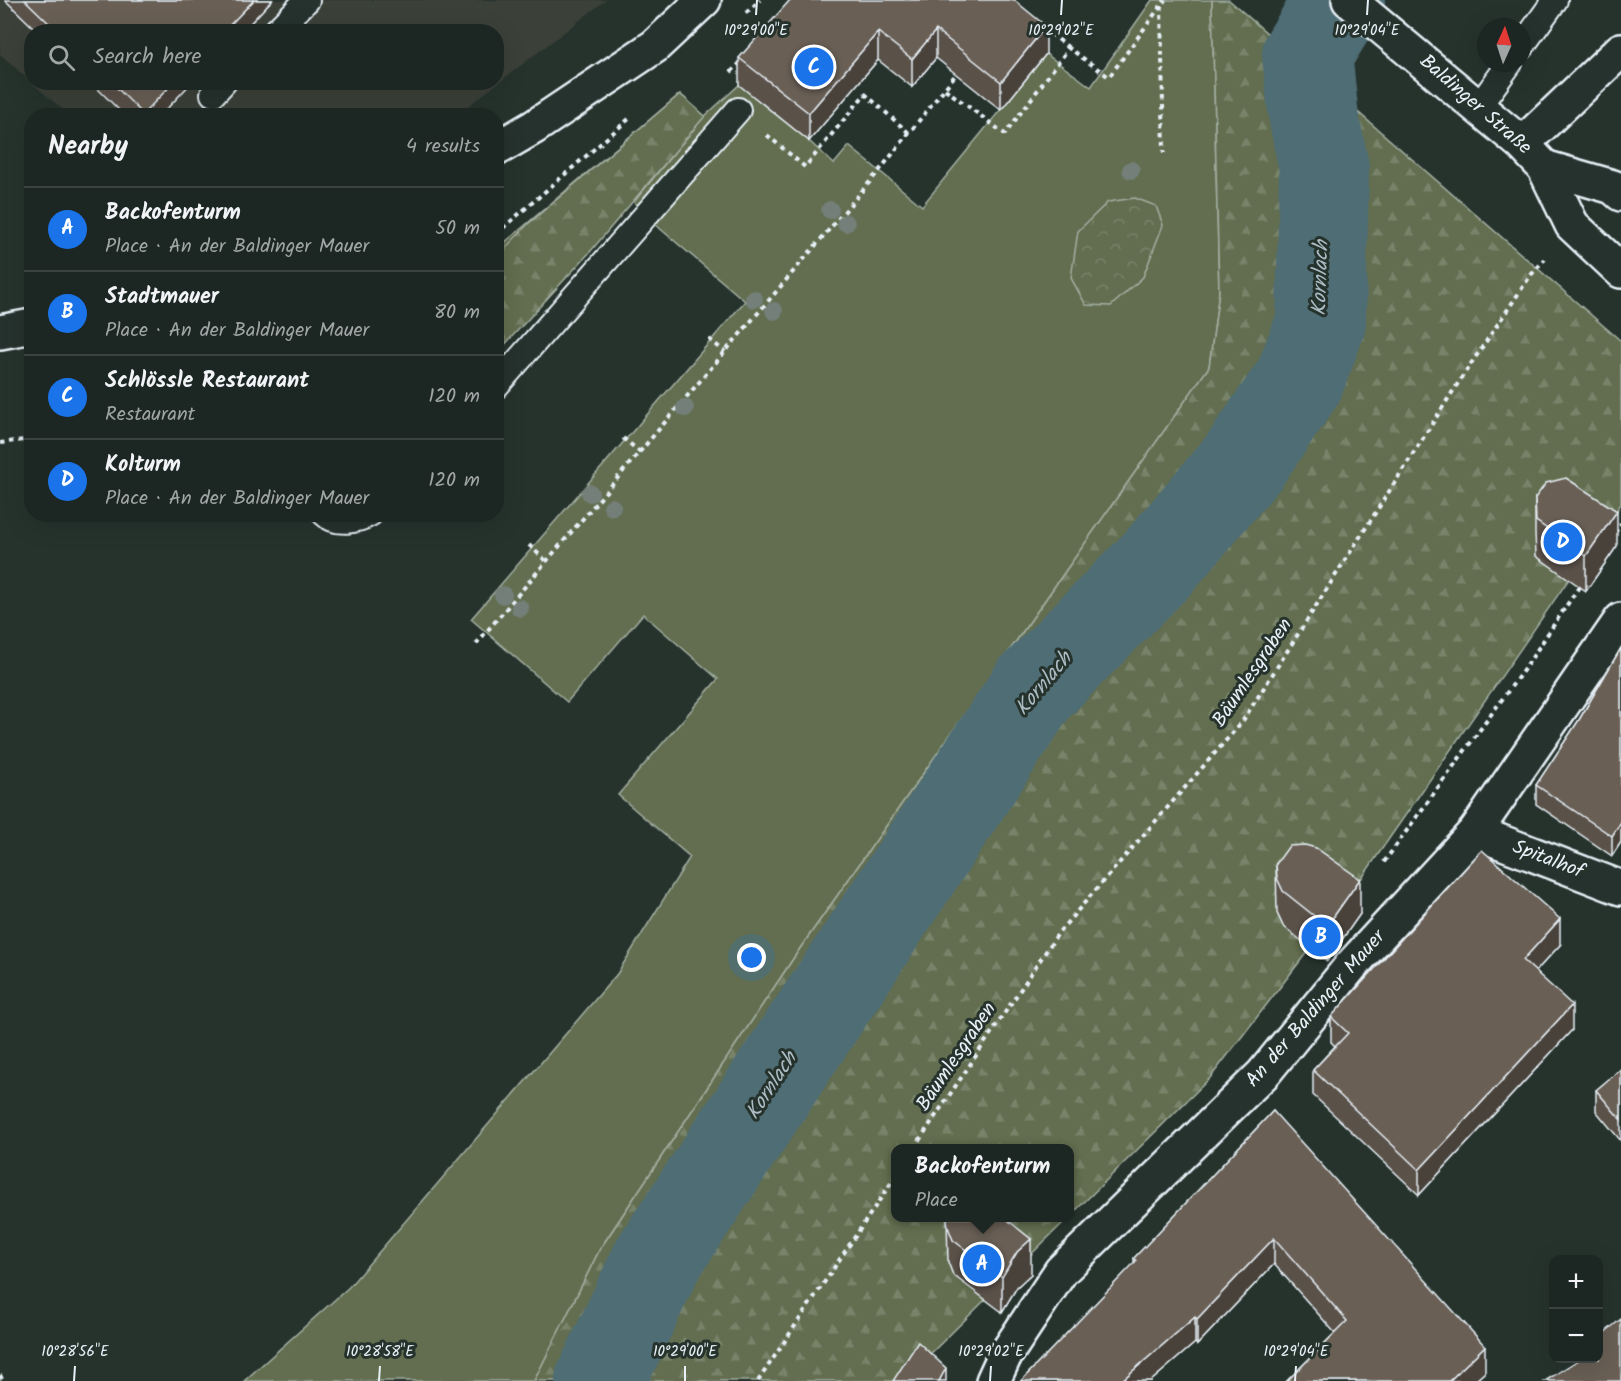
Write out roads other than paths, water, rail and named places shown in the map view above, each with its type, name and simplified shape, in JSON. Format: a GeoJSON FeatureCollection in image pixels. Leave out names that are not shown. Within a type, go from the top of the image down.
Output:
{"type":"FeatureCollection","features":[{"type":"Feature","properties":{"kind":"street"},"geometry":{"type":"LineString","coordinates":[[504,144],[656,46],[704,0]]}},
{"type":"Feature","properties":{"kind":"street","name":"Baldinger Straße"},"geometry":{"type":"LineString","coordinates":[[1349,0],[1428,63],[1533,155],[1572,225],[1621,270]]}},
{"type":"Feature","properties":{"kind":"street"},"geometry":{"type":"LineString","coordinates":[[1533,155],[1621,50]]}},
{"type":"Feature","properties":{"kind":"street","name":"Baldinger Straße"},"geometry":{"type":"LineString","coordinates":[[1533,155],[1612,187],[1621,194]]}},
{"type":"Feature","properties":{"kind":"street"},"geometry":{"type":"LineString","coordinates":[[0,332],[24,328]]}},
{"type":"Feature","properties":{"kind":"street","name":"An der Baldinger Mauer"},"geometry":{"type":"LineString","coordinates":[[993,1381],[1004,1357],[1061,1271],[1263,1074],[1352,964],[1475,832],[1621,620]]}},
{"type":"Feature","properties":{"kind":"street","name":"Spitalhof"},"geometry":{"type":"LineString","coordinates":[[1475,832],[1621,888]]}},
{"type":"Feature","properties":{"kind":"lane"},"geometry":{"type":"LineString","coordinates":[[283,24],[307,0]]}},
{"type":"Feature","properties":{"kind":"lane"},"geometry":{"type":"LineString","coordinates":[[1531,34],[1556,0]]}},
{"type":"Feature","properties":{"kind":"lane"},"geometry":{"type":"LineString","coordinates":[[1479,106],[1504,72]]}},
{"type":"Feature","properties":{"kind":"lane"},"geometry":{"type":"LineString","coordinates":[[504,377],[738,110]]}},
{"type":"Feature","properties":{"kind":"waterway","name":"Kornlach"},"geometry":{"type":"LineString","coordinates":[[600,1381],[657,1260],[1034,689],[1159,562],[1245,460],[1299,381],[1321,323],[1324,168],[1314,119],[1307,54],[1340,0]]}},
{"type":"Feature","properties":{"kind":"place","name":"Schlössle Restaurant"},"geometry":{"type":"Point","coordinates":[814,67]}},
{"type":"Feature","properties":{"kind":"place","name":"Kolturm"},"geometry":{"type":"Point","coordinates":[1563,542]}},
{"type":"Feature","properties":{"kind":"place","name":"Stadtmauer"},"geometry":{"type":"Point","coordinates":[1321,937]}},
{"type":"Feature","properties":{"kind":"place","name":"Backofenturm"},"geometry":{"type":"Point","coordinates":[982,1264]}}]}
